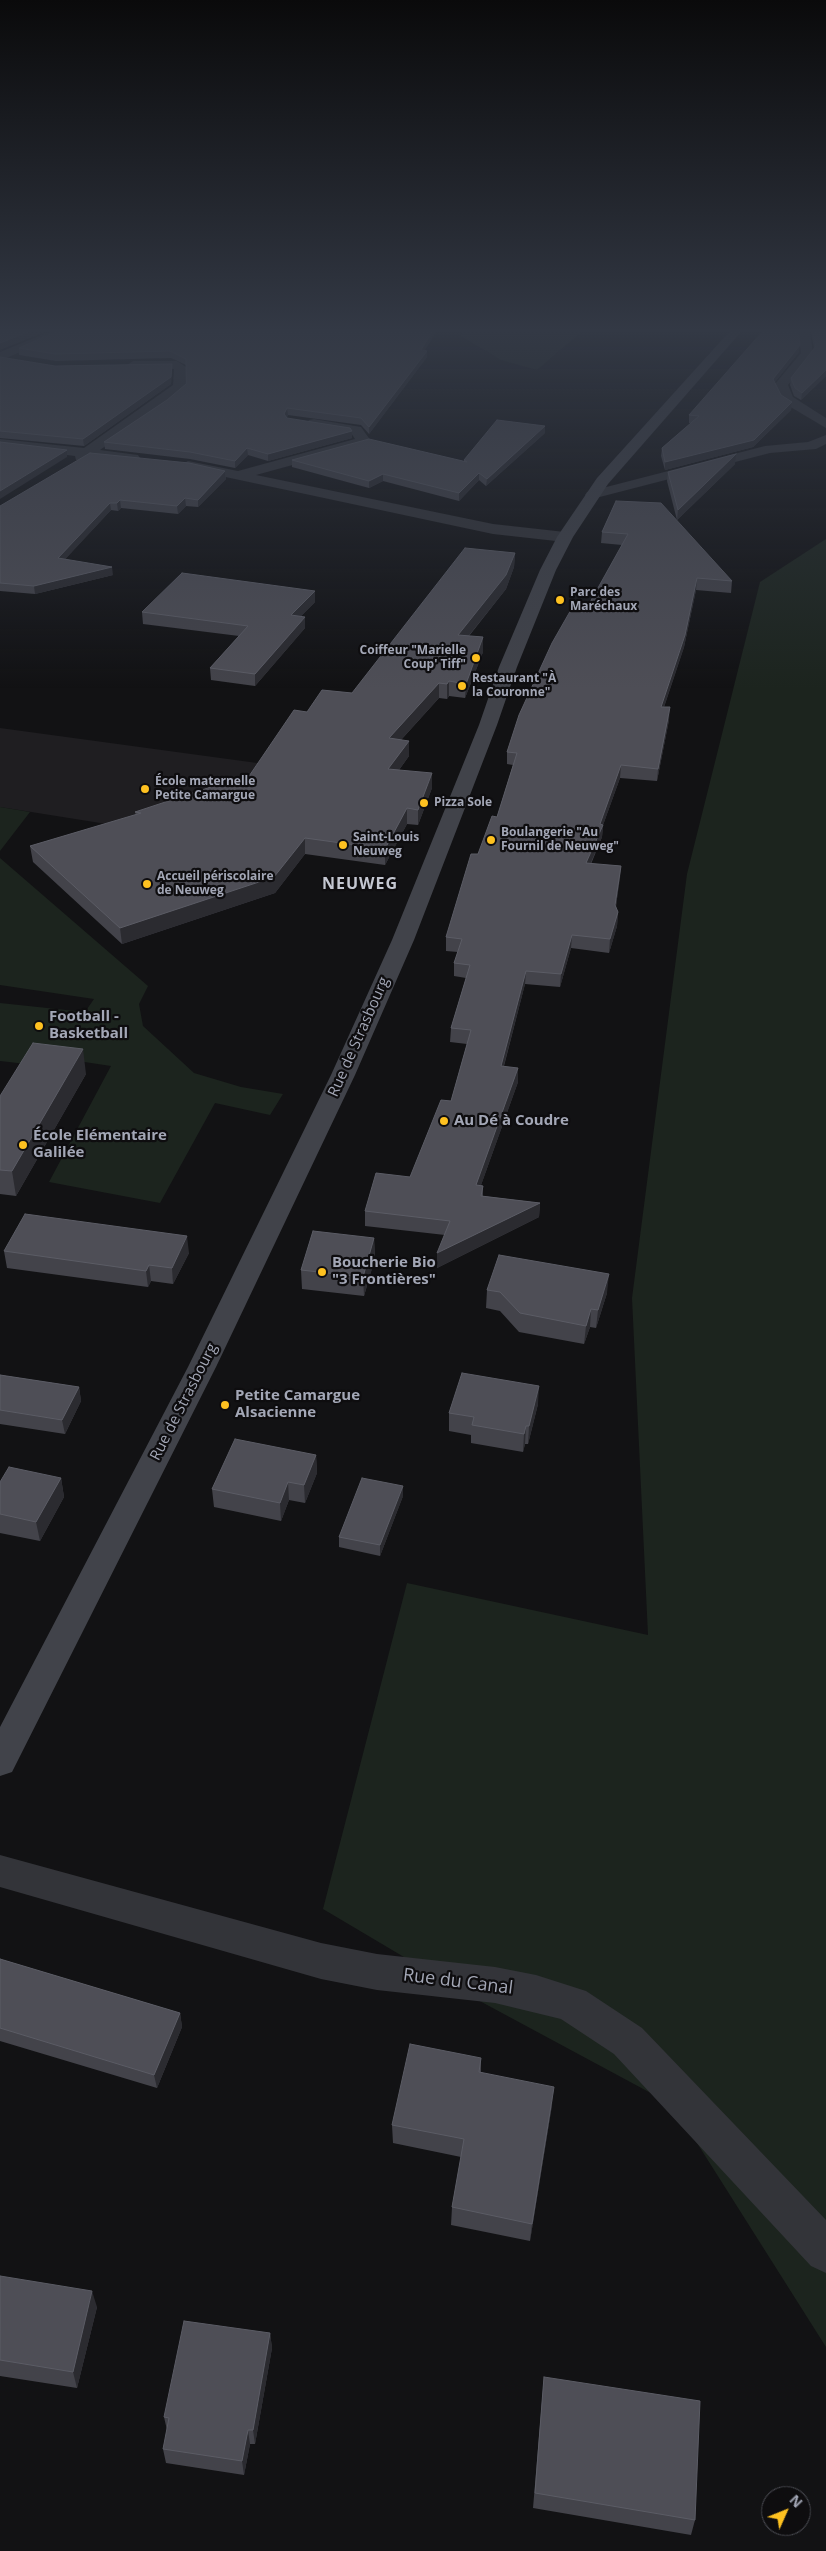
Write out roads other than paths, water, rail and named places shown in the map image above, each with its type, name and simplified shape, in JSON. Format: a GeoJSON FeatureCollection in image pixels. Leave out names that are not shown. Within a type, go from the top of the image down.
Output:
{"type":"FeatureCollection","features":[{"type":"Feature","properties":{"kind":"main road","name":"Rue de Strasbourg"},"geometry":{"type":"LineString","coordinates":[[0,1761],[202,1367],[340,1083],[402,940],[488,725],[511,658],[548,570],[565,538],[592,495],[629,451]]}},
{"type":"Feature","properties":{"kind":"street"},"geometry":{"type":"LineString","coordinates":[[79,451],[144,459]]}},
{"type":"Feature","properties":{"kind":"street"},"geometry":{"type":"LineString","coordinates":[[241,476],[329,451]]}},
{"type":"Feature","properties":{"kind":"street"},"geometry":{"type":"LineString","coordinates":[[592,495],[762,451]]}},
{"type":"Feature","properties":{"kind":"street"},"geometry":{"type":"LineString","coordinates":[[66,467],[88,452]]}},
{"type":"Feature","properties":{"kind":"street"},"geometry":{"type":"LineString","coordinates":[[172,463],[493,529],[565,538]]}},
{"type":"Feature","properties":{"kind":"street","name":"Rue du Canal"},"geometry":{"type":"LineString","coordinates":[[0,1871],[322,1961],[377,1972],[495,1986],[536,1993],[572,2004],[600,2021],[640,2054],[826,2251]]}},
{"type":"Feature","properties":{"kind":"place","name":"Parc des Maréchaux"},"geometry":{"type":"Point","coordinates":[560,600]}},
{"type":"Feature","properties":{"kind":"place","name":"Coiffeur \"Marielle Coup' Tiff\""},"geometry":{"type":"Point","coordinates":[476,658]}},
{"type":"Feature","properties":{"kind":"place","name":"Restaurant \"À la Couronne\""},"geometry":{"type":"Point","coordinates":[462,686]}},
{"type":"Feature","properties":{"kind":"place","name":"École maternelle Petite Camargue"},"geometry":{"type":"Point","coordinates":[145,789]}},
{"type":"Feature","properties":{"kind":"place","name":"Pizza Sole"},"geometry":{"type":"Point","coordinates":[424,803]}},
{"type":"Feature","properties":{"kind":"place","name":"Boulangerie \"Au Fournil de Neuweg\""},"geometry":{"type":"Point","coordinates":[491,840]}},
{"type":"Feature","properties":{"kind":"place","name":"Saint-Louis Neuweg"},"geometry":{"type":"Point","coordinates":[343,845]}},
{"type":"Feature","properties":{"kind":"place","name":"Accueil périscolaire de Neuweg"},"geometry":{"type":"Point","coordinates":[147,884]}},
{"type":"Feature","properties":{"kind":"place","name":"Football - Basketball"},"geometry":{"type":"Point","coordinates":[39,1026]}},
{"type":"Feature","properties":{"kind":"place","name":"Au Dé à Coudre"},"geometry":{"type":"Point","coordinates":[444,1121]}},
{"type":"Feature","properties":{"kind":"place","name":"École Elémentaire Galilée"},"geometry":{"type":"Point","coordinates":[23,1145]}},
{"type":"Feature","properties":{"kind":"place","name":"Boucherie Bio \"3 Frontières\""},"geometry":{"type":"Point","coordinates":[322,1272]}},
{"type":"Feature","properties":{"kind":"place","name":"Petite Camargue Alsacienne"},"geometry":{"type":"Point","coordinates":[225,1405]}},
{"type":"Feature","properties":{"kind":"district","name":"NEUWEG"},"geometry":{"type":"Point","coordinates":[360,884]}}]}
